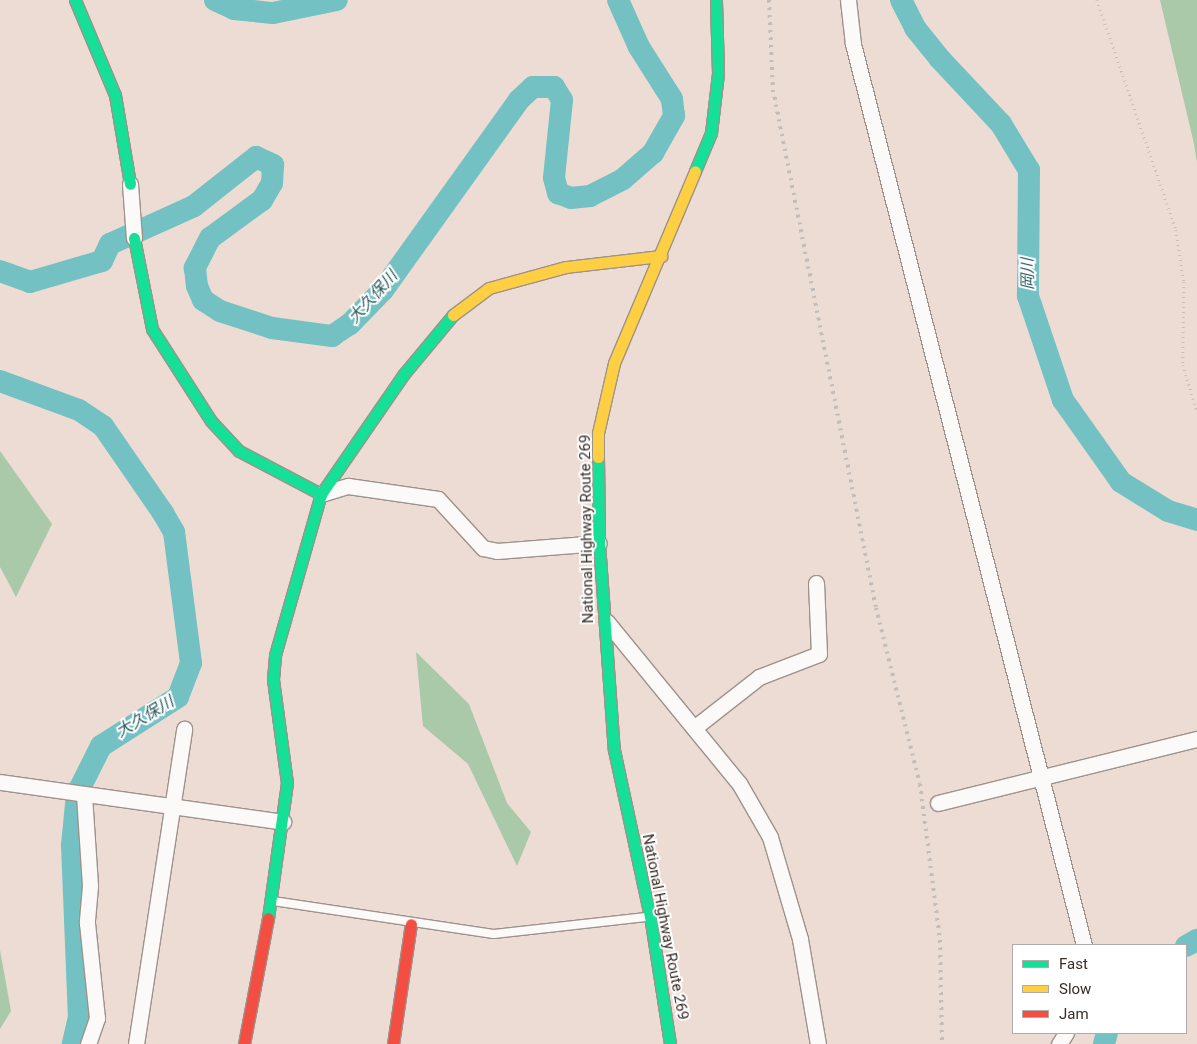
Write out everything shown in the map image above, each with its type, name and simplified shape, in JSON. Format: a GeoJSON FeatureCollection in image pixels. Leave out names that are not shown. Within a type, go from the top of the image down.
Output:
{"type":"FeatureCollection","features":[{"type":"Feature","properties":{"kind":"main road"},"geometry":{"type":"LineString","coordinates":[[75,0],[115,95],[130,184]]}},
{"type":"Feature","properties":{"kind":"main road","name":"National Highway Route 269"},"geometry":{"type":"LineString","coordinates":[[670,1044],[650,916],[614,750],[602,617],[598,433],[614,363],[661,256],[711,133],[718,73],[716,0]]}},
{"type":"Feature","properties":{"kind":"main road"},"geometry":{"type":"LineString","coordinates":[[134,238],[152,328],[211,421],[239,451],[282,478],[321,494]]}},
{"type":"Feature","properties":{"kind":"main road"},"geometry":{"type":"LineString","coordinates":[[244,1044],[271,901],[287,783],[273,679],[275,655],[321,494],[403,375],[448,319],[489,288],[566,267],[661,256]]}},
{"type":"Feature","properties":{"kind":"main road"},"geometry":{"type":"LineString","coordinates":[[393,1044],[411,924]]}},
{"type":"Feature","properties":{"kind":"street"},"geometry":{"type":"LineString","coordinates":[[848,0],[853,44],[1037,778],[1084,944]]}},
{"type":"Feature","properties":{"kind":"street"},"geometry":{"type":"LineString","coordinates":[[130,184],[134,238]]}},
{"type":"Feature","properties":{"kind":"street"},"geometry":{"type":"LineString","coordinates":[[321,494],[348,486],[438,499],[484,548],[497,552],[599,543]]}},
{"type":"Feature","properties":{"kind":"street"},"geometry":{"type":"LineString","coordinates":[[694,728],[760,677],[819,654],[816,583]]}},
{"type":"Feature","properties":{"kind":"street"},"geometry":{"type":"LineString","coordinates":[[602,617],[739,784],[770,837],[800,939],[818,1044]]}},
{"type":"Feature","properties":{"kind":"street"},"geometry":{"type":"LineString","coordinates":[[136,1044],[184,729]]}},
{"type":"Feature","properties":{"kind":"street"},"geometry":{"type":"LineString","coordinates":[[938,803],[1197,738]]}},
{"type":"Feature","properties":{"kind":"street"},"geometry":{"type":"LineString","coordinates":[[0,782],[172,809],[283,822]]}},
{"type":"Feature","properties":{"kind":"street"},"geometry":{"type":"LineString","coordinates":[[84,795],[90,886],[87,923],[97,1018],[88,1044]]}},
{"type":"Feature","properties":{"kind":"lane"},"geometry":{"type":"LineString","coordinates":[[271,901],[411,924],[494,934],[650,916]]}},
{"type":"Feature","properties":{"kind":"path"},"geometry":{"type":"LineString","coordinates":[[1097,0],[1176,230],[1184,282],[1184,365],[1197,411]]}},
{"type":"Feature","properties":{"kind":"green space"},"geometry":{"type":"Polygon","coordinates":[[[1160,0],[1197,0],[1197,162],[1194,144],[1160,0]]]}},
{"type":"Feature","properties":{"kind":"green space"},"geometry":{"type":"Polygon","coordinates":[[[0,451],[52,524],[16,597],[0,567],[0,451]]]}},
{"type":"Feature","properties":{"kind":"green space"},"geometry":{"type":"Polygon","coordinates":[[[416,652],[469,704],[507,803],[531,832],[517,866],[468,764],[423,726],[416,652]]]}},
{"type":"Feature","properties":{"kind":"green space"},"geometry":{"type":"Polygon","coordinates":[[[0,950],[11,1011],[0,1029],[0,950]]]}},
{"type":"Feature","properties":{"kind":"waterway","name":"大久保川"},"geometry":{"type":"LineString","coordinates":[[215,0],[234,9],[273,13],[337,0]]}},
{"type":"Feature","properties":{"kind":"waterway","name":"大久保川"},"geometry":{"type":"LineString","coordinates":[[0,271],[30,282],[102,261],[110,244],[194,206],[256,157],[273,165],[272,183],[262,200],[210,238],[195,268],[197,286],[203,300],[220,311],[272,328],[332,336],[350,324],[383,290],[519,100],[533,87],[554,87],[562,100],[554,178],[558,193],[571,198],[590,196],[623,179],[653,153],[674,116],[672,99],[639,47],[618,0]]}},
{"type":"Feature","properties":{"kind":"waterway","name":"岡川"},"geometry":{"type":"LineString","coordinates":[[901,0],[915,28],[940,59],[1001,124],[1029,170],[1028,296],[1063,400],[1121,482],[1168,511],[1197,520]]}},
{"type":"Feature","properties":{"kind":"waterway","name":"大久保川"},"geometry":{"type":"LineString","coordinates":[[0,381],[79,410],[103,426],[163,513],[174,532],[191,663],[178,697],[101,746],[77,794],[72,845],[79,1017],[73,1044]]}},
{"type":"Feature","properties":{"kind":"waterway","name":"岡川"},"geometry":{"type":"LineString","coordinates":[[1187,945],[1197,940]]}},
{"type":"Feature","properties":{"kind":"waterway","name":"岡川"},"geometry":{"type":"LineString","coordinates":[[1104,1044],[1107,1034]]}},
{"type":"Feature","properties":{"kind":"railway"},"geometry":{"type":"LineString","coordinates":[[769,0],[773,90],[876,608],[920,784],[940,940],[942,1044]]}},
{"type":"Feature","properties":{"kind":"traffic: fast"},"geometry":{"type":"LineString","coordinates":[[75,0],[115,95],[130,184]]}},
{"type":"Feature","properties":{"kind":"traffic: fast"},"geometry":{"type":"LineString","coordinates":[[695,171],[711,133],[718,73],[716,0]]}},
{"type":"Feature","properties":{"kind":"traffic: fast"},"geometry":{"type":"LineString","coordinates":[[134,238],[152,329],[211,421],[239,451],[321,494]]}},
{"type":"Feature","properties":{"kind":"traffic: fast"},"geometry":{"type":"LineString","coordinates":[[268,918],[287,783],[273,679],[275,655],[321,494],[403,375],[453,315]]}},
{"type":"Feature","properties":{"kind":"traffic: fast"},"geometry":{"type":"LineString","coordinates":[[598,457],[599,543],[614,750],[650,916],[670,1044]]}},
{"type":"Feature","properties":{"kind":"traffic: slow"},"geometry":{"type":"LineString","coordinates":[[598,457],[598,433],[614,363],[695,171]]}},
{"type":"Feature","properties":{"kind":"traffic: slow"},"geometry":{"type":"LineString","coordinates":[[453,315],[489,288],[566,267],[661,256]]}},
{"type":"Feature","properties":{"kind":"traffic: jam"},"geometry":{"type":"LineString","coordinates":[[244,1044],[268,918]]}},
{"type":"Feature","properties":{"kind":"traffic: jam"},"geometry":{"type":"LineString","coordinates":[[393,1044],[411,924]]}}]}
